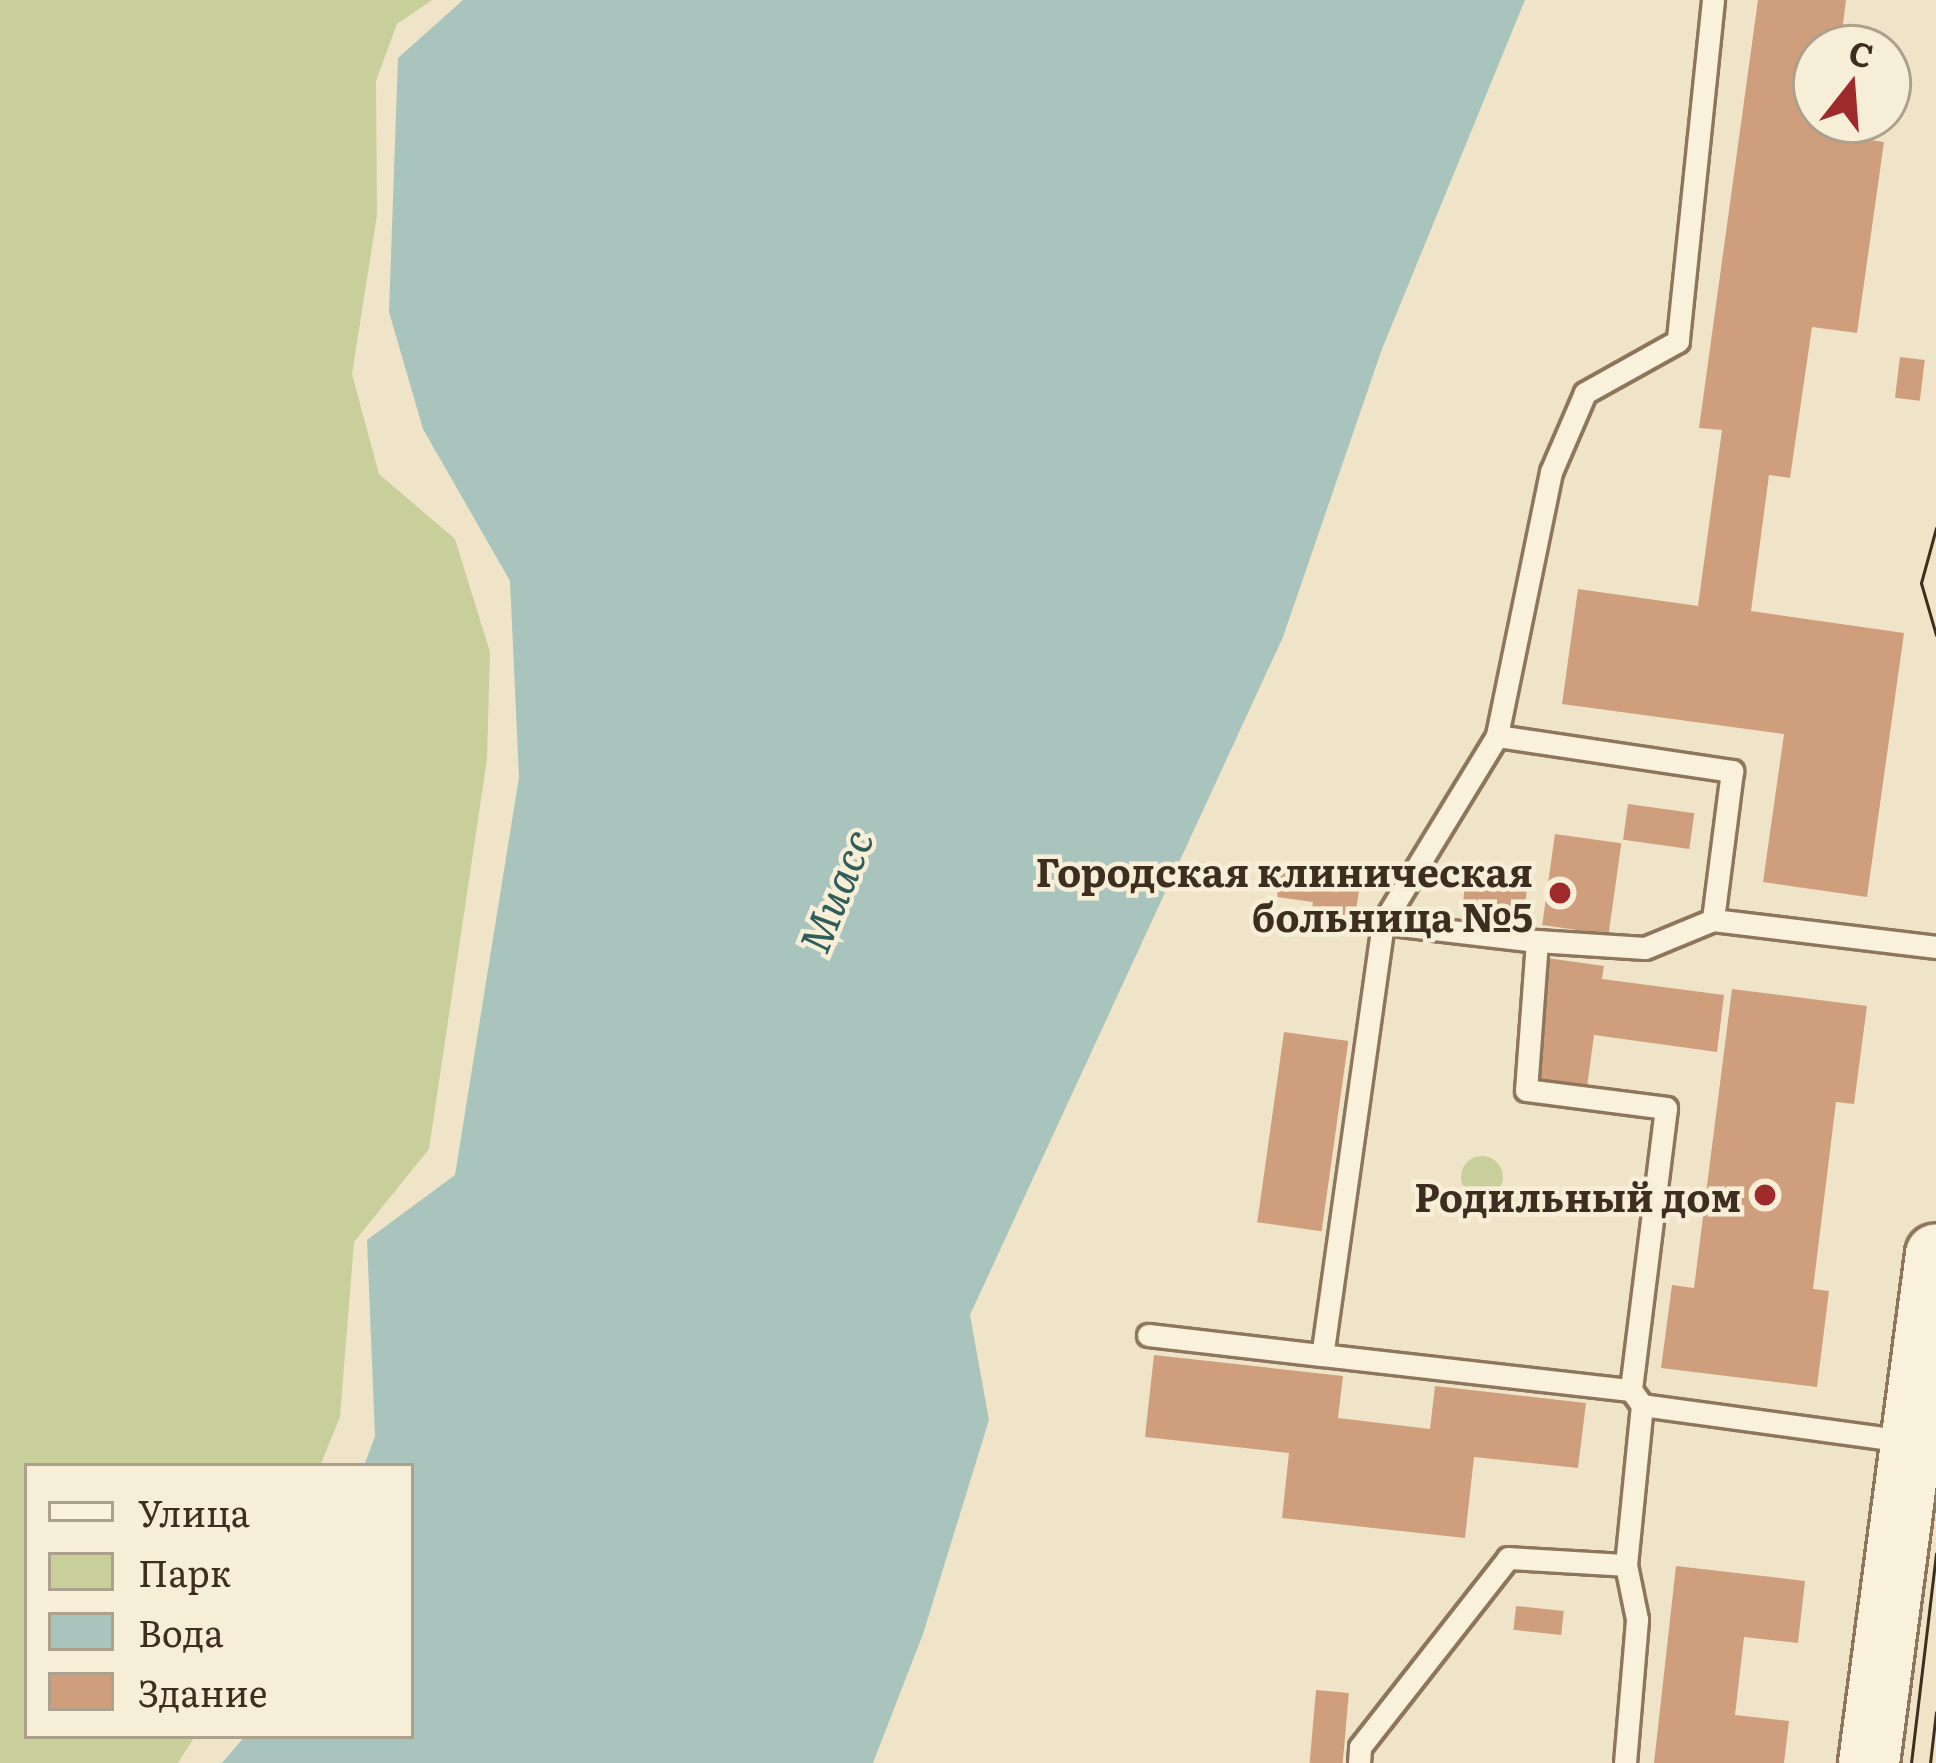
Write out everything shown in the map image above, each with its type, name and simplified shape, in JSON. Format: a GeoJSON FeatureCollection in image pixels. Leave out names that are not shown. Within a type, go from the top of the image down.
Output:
{"type":"FeatureCollection","features":[{"type":"Feature","properties":{"kind":"main road"},"geometry":{"type":"LineString","coordinates":[[1869,1763],[1936,1254]]}},
{"type":"Feature","properties":{"kind":"lane"},"geometry":{"type":"LineString","coordinates":[[1322,1355],[1383,923],[1497,736],[1551,472],[1585,393],[1678,341],[1713,0]]}},
{"type":"Feature","properties":{"kind":"lane"},"geometry":{"type":"LineString","coordinates":[[1497,736],[1732,771],[1714,920]]}},
{"type":"Feature","properties":{"kind":"lane"},"geometry":{"type":"LineString","coordinates":[[1383,923],[1537,941],[1645,947],[1714,920],[1936,946]]}},
{"type":"Feature","properties":{"kind":"lane"},"geometry":{"type":"LineString","coordinates":[[1537,941],[1526,1090],[1666,1108],[1637,1397],[1626,1564],[1637,1618],[1625,1763]]}},
{"type":"Feature","properties":{"kind":"lane"},"geometry":{"type":"LineString","coordinates":[[1148,1335],[1637,1397],[1912,1441]]}},
{"type":"Feature","properties":{"kind":"lane"},"geometry":{"type":"LineString","coordinates":[[1359,1763],[1360,1747],[1508,1558],[1626,1564]]}},
{"type":"Feature","properties":{"kind":"green space"},"geometry":{"type":"Polygon","coordinates":[[[0,0],[432,0],[397,24],[376,81],[377,215],[352,374],[379,474],[455,539],[490,652],[487,759],[429,1149],[354,1242],[340,1417],[321,1463],[24,1463],[24,1739],[193,1739],[178,1763],[0,1763],[0,0]]]}},
{"type":"Feature","properties":{"kind":"green space"},"geometry":{"type":"Polygon","coordinates":[[[1482,1156],[1497,1162],[1503,1177],[1497,1192],[1482,1198],[1467,1192],[1461,1177],[1467,1162],[1482,1156]]]}},
{"type":"Feature","properties":{"kind":"water","name":"Миасс"},"geometry":{"type":"Polygon","coordinates":[[[463,0],[1525,0],[1382,349],[1283,637],[970,1315],[989,1420],[923,1634],[873,1763],[222,1763],[242,1739],[414,1739],[414,1463],[365,1463],[375,1436],[367,1240],[455,1175],[519,777],[510,581],[423,429],[389,312],[398,58],[463,0]]]}},
{"type":"Feature","properties":{"kind":"building"},"geometry":{"type":"Polygon","coordinates":[[[1758,0],[1846,0],[1843,24],[1792,24],[1792,144],[1884,144],[1857,333],[1812,327],[1790,478],[1769,475],[1751,611],[1904,633],[1867,897],[1763,882],[1784,734],[1562,704],[1578,589],[1698,606],[1722,430],[1699,428],[1758,0]]]}},
{"type":"Feature","properties":{"kind":"building"},"geometry":{"type":"Polygon","coordinates":[[[1900,357],[1925,360],[1920,401],[1895,398],[1900,357]]]}},
{"type":"Feature","properties":{"kind":"building"},"geometry":{"type":"Polygon","coordinates":[[[1628,804],[1694,813],[1689,849],[1623,840],[1628,804]]]}},
{"type":"Feature","properties":{"kind":"building"},"geometry":{"type":"Polygon","coordinates":[[[1555,834],[1621,843],[1609,934],[1542,925],[1555,834]]]}},
{"type":"Feature","properties":{"kind":"building"},"geometry":{"type":"Polygon","coordinates":[[[1282,864],[1361,877],[1353,931],[1310,924],[1313,902],[1277,897],[1282,864]]]}},
{"type":"Feature","properties":{"kind":"building"},"geometry":{"type":"Polygon","coordinates":[[[1467,865],[1529,871],[1524,911],[1463,905],[1467,865]]]}},
{"type":"Feature","properties":{"kind":"building"},"geometry":{"type":"Polygon","coordinates":[[[1547,958],[1604,966],[1602,979],[1724,995],[1717,1052],[1594,1035],[1587,1087],[1531,1080],[1547,958]]]}},
{"type":"Feature","properties":{"kind":"building","name":"Родильный дом"},"geometry":{"type":"Polygon","coordinates":[[[1732,989],[1867,1006],[1854,1104],[1836,1102],[1813,1289],[1829,1291],[1817,1387],[1661,1368],[1672,1285],[1694,1288],[1732,989]]]}},
{"type":"Feature","properties":{"kind":"building"},"geometry":{"type":"Polygon","coordinates":[[[1284,1032],[1348,1041],[1322,1231],[1257,1222],[1284,1032]]]}},
{"type":"Feature","properties":{"kind":"building"},"geometry":{"type":"Polygon","coordinates":[[[1154,1355],[1343,1376],[1338,1418],[1430,1429],[1435,1386],[1586,1403],[1578,1468],[1474,1457],[1465,1538],[1282,1518],[1289,1453],[1145,1437],[1154,1355]]]}},
{"type":"Feature","properties":{"kind":"building"},"geometry":{"type":"Polygon","coordinates":[[[1676,1566],[1805,1581],[1798,1643],[1744,1637],[1735,1715],[1789,1721],[1784,1763],[1654,1763],[1676,1566]]]}},
{"type":"Feature","properties":{"kind":"building"},"geometry":{"type":"Polygon","coordinates":[[[1516,1606],[1564,1611],[1561,1635],[1513,1630],[1516,1606]]]}},
{"type":"Feature","properties":{"kind":"building"},"geometry":{"type":"Polygon","coordinates":[[[1316,1690],[1349,1693],[1343,1763],[1310,1763],[1316,1690]]]}},
{"type":"Feature","properties":{"kind":"tram line"},"geometry":{"type":"LineString","coordinates":[[1936,528],[1921,583],[1936,635]]}},
{"type":"Feature","properties":{"kind":"tram line"},"geometry":{"type":"LineString","coordinates":[[1911,1763],[1936,1553]]}},
{"type":"Feature","properties":{"kind":"tram line"},"geometry":{"type":"LineString","coordinates":[[1930,1763],[1936,1712]]}},
{"type":"Feature","properties":{"kind":"place","name":"Городская клиническая больница №5"},"geometry":{"type":"Point","coordinates":[1560,893]}},
{"type":"Feature","properties":{"kind":"place","name":"Родильный дом"},"geometry":{"type":"Point","coordinates":[1765,1195]}}]}
